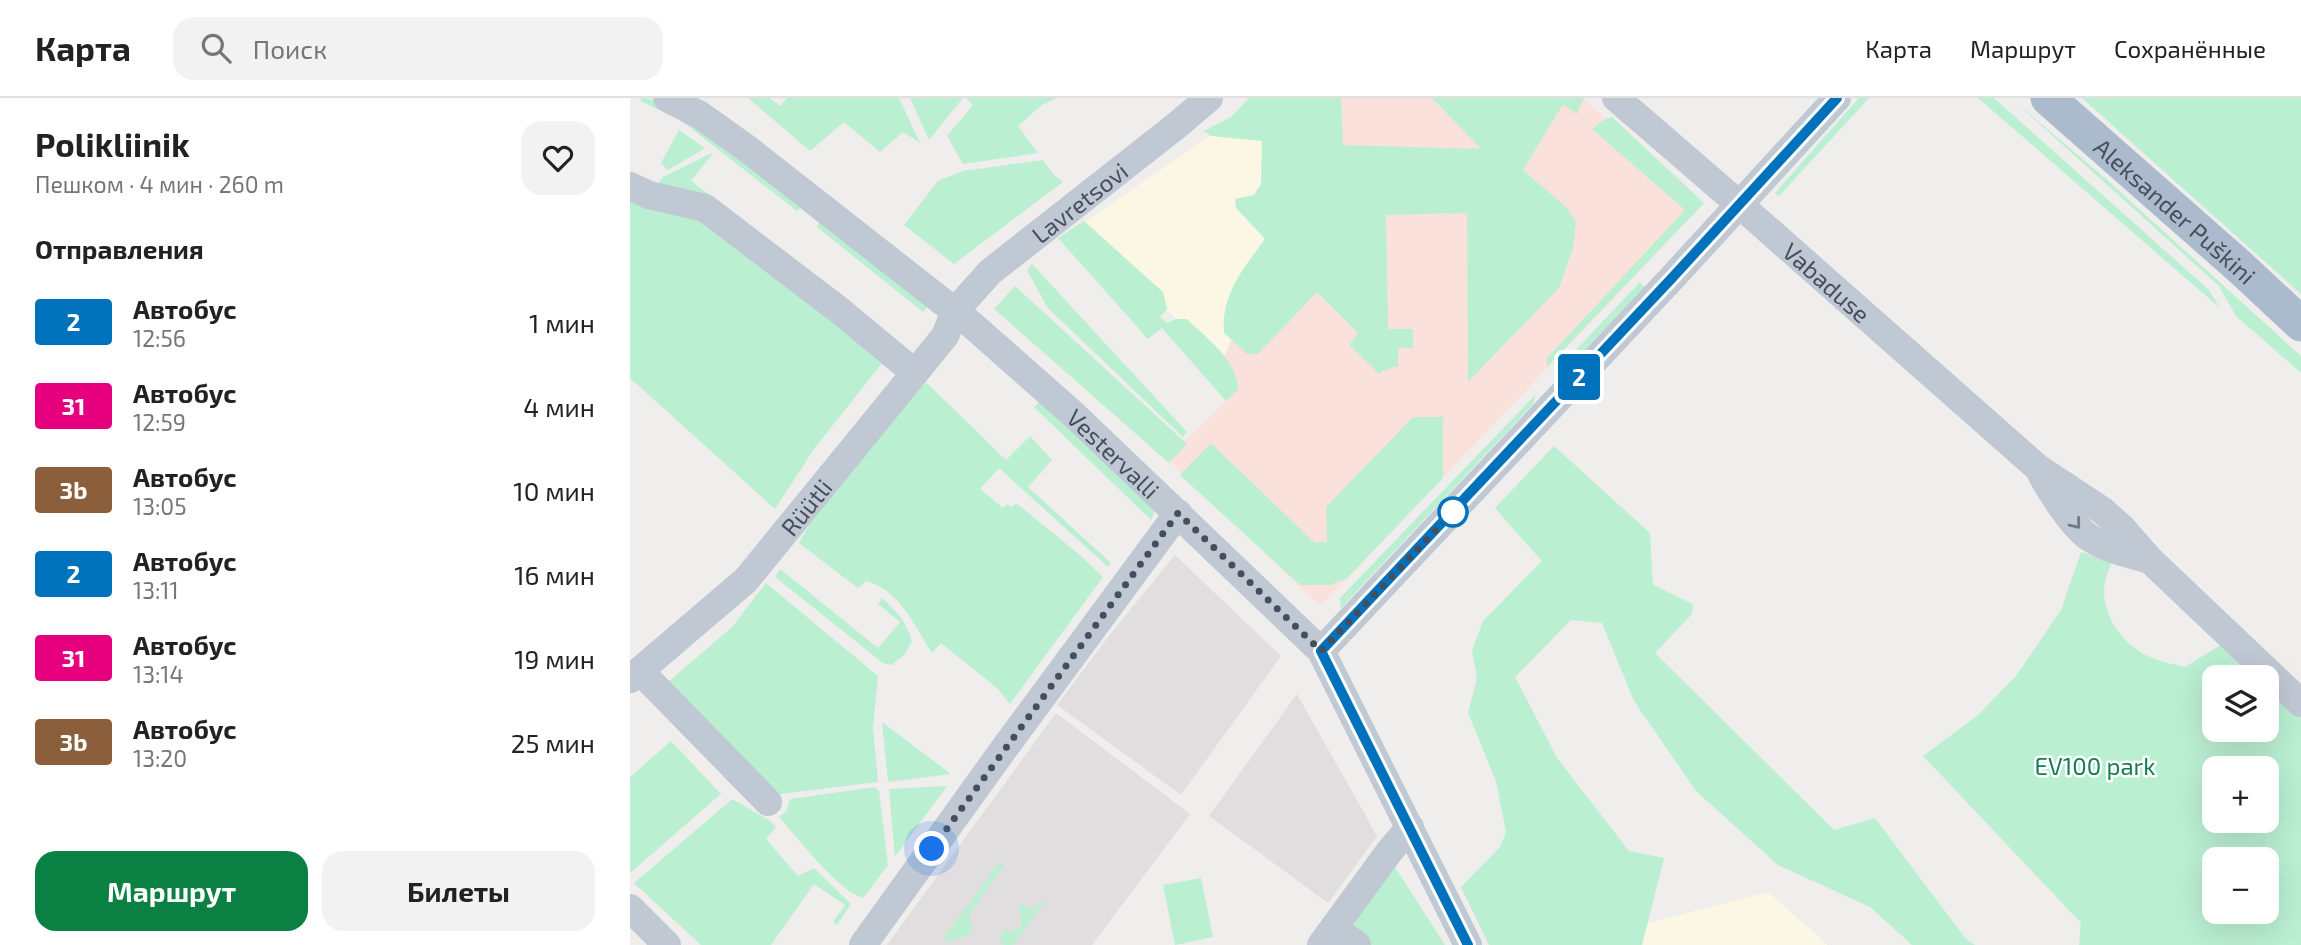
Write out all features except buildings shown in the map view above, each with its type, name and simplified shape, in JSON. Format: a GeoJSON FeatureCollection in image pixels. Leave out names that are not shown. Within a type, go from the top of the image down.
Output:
{"type":"FeatureCollection","features":[{"type":"Feature","properties":{"kind":"main road","name":"Aleksander Puškini"},"geometry":{"type":"LineString","coordinates":[[2048,98],[2301,324]]}},
{"type":"Feature","properties":{"kind":"street","name":"Vestervalli"},"geometry":{"type":"LineString","coordinates":[[667,98],[700,115],[749,150],[955,311],[1073,414],[1321,651],[1468,945]]}},
{"type":"Feature","properties":{"kind":"street","name":"Lavretsovi"},"geometry":{"type":"LineString","coordinates":[[955,311],[990,272],[1209,98]]}},
{"type":"Feature","properties":{"kind":"street","name":"Vabaduse"},"geometry":{"type":"LineString","coordinates":[[1616,98],[2038,468],[2103,511],[2150,560],[2301,703]]}},
{"type":"Feature","properties":{"kind":"street"},"geometry":{"type":"LineString","coordinates":[[1321,651],[1837,98]]}},
{"type":"Feature","properties":{"kind":"street"},"geometry":{"type":"LineString","coordinates":[[630,186],[649,195],[705,208],[915,373]]}},
{"type":"Feature","properties":{"kind":"street","name":"Rüütli"},"geometry":{"type":"LineString","coordinates":[[635,675],[746,580],[945,336],[955,311]]}},
{"type":"Feature","properties":{"kind":"street"},"geometry":{"type":"LineString","coordinates":[[863,945],[1178,513]]}},
{"type":"Feature","properties":{"kind":"street"},"geometry":{"type":"LineString","coordinates":[[635,675],[768,802]]}},
{"type":"Feature","properties":{"kind":"street"},"geometry":{"type":"LineString","coordinates":[[1357,945],[1327,936],[1410,828]]}},
{"type":"Feature","properties":{"kind":"street"},"geometry":{"type":"LineString","coordinates":[[630,908],[651,940]]}},
{"type":"Feature","properties":{"kind":"shaded area"},"geometry":{"type":"Polygon","coordinates":[[[1255,98],[1295,195],[1221,364],[1082,224],[1239,116],[1255,98]]]}},
{"type":"Feature","properties":{"kind":"shaded area"},"geometry":{"type":"Polygon","coordinates":[[[1334,98],[1582,98],[1704,203],[1327,600],[1319,605],[1167,459],[1226,401],[1221,364],[1334,98]]]}},
{"type":"Feature","properties":{"kind":"shaded area"},"geometry":{"type":"Polygon","coordinates":[[[1175,555],[1281,656],[1181,795],[1057,705],[1175,555]]]}},
{"type":"Feature","properties":{"kind":"shaded area"},"geometry":{"type":"Polygon","coordinates":[[[1297,694],[1377,836],[1328,903],[1209,816],[1297,694]]]}},
{"type":"Feature","properties":{"kind":"shaded area"},"geometry":{"type":"Polygon","coordinates":[[[1056,713],[1190,814],[1092,945],[887,945],[1056,713]]]}},
{"type":"Feature","properties":{"kind":"shaded area"},"geometry":{"type":"Polygon","coordinates":[[[1768,892],[1828,945],[1565,945],[1768,892]]]}},
{"type":"Feature","properties":{"kind":"green space"},"geometry":{"type":"Polygon","coordinates":[[[642,98],[658,102],[700,125],[803,205],[797,211],[679,119],[640,101],[642,98]]]}},
{"type":"Feature","properties":{"kind":"green space"},"geometry":{"type":"Polygon","coordinates":[[[748,98],[770,98],[780,106],[787,98],[899,98],[920,143],[903,132],[880,152],[844,122],[810,151],[748,98]]]}},
{"type":"Feature","properties":{"kind":"green space"},"geometry":{"type":"Polygon","coordinates":[[[910,98],[963,98],[929,140],[910,98]]]}},
{"type":"Feature","properties":{"kind":"green space"},"geometry":{"type":"Polygon","coordinates":[[[966,98],[1056,98],[1042,105],[1018,126],[1038,153],[963,164],[947,136],[973,105],[966,98]]]}},
{"type":"Feature","properties":{"kind":"green space"},"geometry":{"type":"Polygon","coordinates":[[[1249,98],[1341,98],[1343,145],[1481,149],[1432,98],[1584,98],[1576,114],[1563,104],[1523,170],[1567,208],[1576,222],[1573,248],[1559,288],[1468,382],[1467,213],[1386,215],[1388,329],[1413,329],[1413,348],[1398,348],[1398,367],[1389,367],[1389,371],[1379,374],[1349,345],[1358,333],[1317,292],[1258,354],[1247,354],[1224,333],[1224,319],[1235,283],[1265,239],[1236,208],[1235,199],[1254,195],[1261,184],[1262,141],[1211,136],[1204,131],[1231,117],[1249,98]]]}},
{"type":"Feature","properties":{"kind":"green space"},"geometry":{"type":"Polygon","coordinates":[[[1859,98],[1869,98],[1779,196],[1775,193],[1859,98]]]}},
{"type":"Feature","properties":{"kind":"green space"},"geometry":{"type":"Polygon","coordinates":[[[1978,98],[1994,98],[2209,290],[2220,308],[1978,98]]]}},
{"type":"Feature","properties":{"kind":"green space"},"geometry":{"type":"Polygon","coordinates":[[[2011,98],[2106,179],[2301,356],[2301,373],[2236,316],[2219,286],[2011,98]]]}},
{"type":"Feature","properties":{"kind":"green space"},"geometry":{"type":"Polygon","coordinates":[[[2082,98],[2301,98],[2301,294],[2082,98]]]}},
{"type":"Feature","properties":{"kind":"green space"},"geometry":{"type":"Polygon","coordinates":[[[1612,117],[1704,203],[1547,367],[1547,358],[1685,210],[1592,129],[1612,117]]]}},
{"type":"Feature","properties":{"kind":"green space"},"geometry":{"type":"Polygon","coordinates":[[[679,130],[705,148],[668,170],[661,163],[679,130]]]}},
{"type":"Feature","properties":{"kind":"green space"},"geometry":{"type":"Polygon","coordinates":[[[714,152],[691,181],[711,196],[655,189],[663,177],[714,152]]]}},
{"type":"Feature","properties":{"kind":"green space"},"geometry":{"type":"Polygon","coordinates":[[[1043,160],[1063,182],[954,264],[904,225],[938,181],[963,171],[1043,160]]]}},
{"type":"Feature","properties":{"kind":"green space"},"geometry":{"type":"Polygon","coordinates":[[[630,194],[700,212],[886,358],[814,449],[775,509],[630,378],[630,194]]]}},
{"type":"Feature","properties":{"kind":"green space"},"geometry":{"type":"Polygon","coordinates":[[[822,219],[929,305],[923,312],[817,227],[822,219]]]}},
{"type":"Feature","properties":{"kind":"green space"},"geometry":{"type":"Polygon","coordinates":[[[1084,221],[1163,292],[1167,309],[1160,317],[1167,323],[1176,319],[1187,319],[1227,360],[1237,379],[1238,390],[1226,401],[1162,328],[1148,339],[1058,238],[1084,221]]]}},
{"type":"Feature","properties":{"kind":"green space"},"geometry":{"type":"Polygon","coordinates":[[[1032,264],[1187,432],[1183,437],[1047,307],[1027,270],[1032,264]]]}},
{"type":"Feature","properties":{"kind":"green space"},"geometry":{"type":"Polygon","coordinates":[[[1640,282],[1645,287],[1563,372],[1553,374],[1640,282]]]}},
{"type":"Feature","properties":{"kind":"green space"},"geometry":{"type":"Polygon","coordinates":[[[1015,286],[1187,444],[1169,463],[994,309],[1015,286]]]}},
{"type":"Feature","properties":{"kind":"green space"},"geometry":{"type":"Polygon","coordinates":[[[927,383],[1006,460],[1030,436],[1052,460],[1028,487],[1111,563],[1108,567],[999,468],[980,489],[1003,508],[1007,504],[1012,507],[1016,503],[1103,577],[1010,704],[998,689],[941,643],[932,653],[905,610],[888,592],[866,581],[858,588],[799,543],[818,510],[916,390],[927,383]]]}},
{"type":"Feature","properties":{"kind":"green space"},"geometry":{"type":"Polygon","coordinates":[[[1536,394],[1533,404],[1341,608],[1340,598],[1536,394]]]}},
{"type":"Feature","properties":{"kind":"green space"},"geometry":{"type":"Polygon","coordinates":[[[1040,401],[1155,511],[1151,520],[1034,407],[1040,401]]]}},
{"type":"Feature","properties":{"kind":"green space"},"geometry":{"type":"Polygon","coordinates":[[[1413,417],[1443,417],[1443,478],[1347,578],[1331,585],[1300,585],[1180,475],[1211,443],[1314,542],[1327,542],[1326,507],[1413,417]]]}},
{"type":"Feature","properties":{"kind":"green space"},"geometry":{"type":"Polygon","coordinates":[[[1554,446],[1650,533],[1653,585],[1693,604],[1692,614],[1655,653],[1834,830],[1875,818],[1966,939],[1975,945],[1912,945],[1870,907],[1778,865],[1696,791],[1634,701],[1602,623],[1571,620],[1515,677],[1557,758],[1629,851],[1664,858],[1642,945],[1489,945],[1461,887],[1500,847],[1506,832],[1496,781],[1468,713],[1477,678],[1472,650],[1483,621],[1542,561],[1495,508],[1554,446]]]}},
{"type":"Feature","properties":{"kind":"green space","name":"EV100 park"},"geometry":{"type":"Polygon","coordinates":[[[2081,552],[2099,558],[2116,554],[2104,586],[2105,599],[2112,622],[2127,642],[2152,658],[2185,667],[2224,643],[2248,665],[2202,665],[2202,742],[2279,742],[2279,694],[2301,714],[2301,945],[2079,945],[2081,923],[1923,756],[1978,715],[2016,676],[2061,610],[2081,552]]]}},
{"type":"Feature","properties":{"kind":"green space"},"geometry":{"type":"Polygon","coordinates":[[[780,569],[878,648],[900,622],[878,604],[882,598],[900,617],[910,634],[912,641],[905,654],[892,665],[883,663],[775,577],[780,569]]]}},
{"type":"Feature","properties":{"kind":"green space"},"geometry":{"type":"Polygon","coordinates":[[[766,583],[878,676],[873,728],[878,782],[773,795],[723,744],[719,732],[666,684],[732,627],[766,583]]]}},
{"type":"Feature","properties":{"kind":"green space"},"geometry":{"type":"Polygon","coordinates":[[[882,722],[951,774],[888,782],[882,722]]]}},
{"type":"Feature","properties":{"kind":"green space"},"geometry":{"type":"Polygon","coordinates":[[[671,741],[721,794],[630,873],[630,777],[671,741]]]}},
{"type":"Feature","properties":{"kind":"green space"},"geometry":{"type":"Polygon","coordinates":[[[947,786],[895,857],[889,789],[947,786]]]}},
{"type":"Feature","properties":{"kind":"green space"},"geometry":{"type":"Polygon","coordinates":[[[874,787],[879,791],[888,865],[863,898],[830,875],[779,817],[787,810],[790,799],[874,787]]]}},
{"type":"Feature","properties":{"kind":"green space"},"geometry":{"type":"Polygon","coordinates":[[[731,800],[769,820],[776,827],[766,839],[798,876],[814,868],[851,904],[837,925],[833,922],[845,905],[814,884],[771,945],[701,945],[634,883],[731,800]]]}},
{"type":"Feature","properties":{"kind":"green space"},"geometry":{"type":"Polygon","coordinates":[[[999,862],[1004,865],[969,915],[970,923],[974,926],[967,936],[950,942],[944,938],[999,862]]]}},
{"type":"Feature","properties":{"kind":"green space"},"geometry":{"type":"Polygon","coordinates":[[[1393,864],[1445,945],[1331,945],[1393,864]]]}},
{"type":"Feature","properties":{"kind":"green space"},"geometry":{"type":"Polygon","coordinates":[[[1201,878],[1213,937],[1175,945],[1163,885],[1201,878]]]}},
{"type":"Feature","properties":{"kind":"green space"},"geometry":{"type":"Polygon","coordinates":[[[1044,900],[1013,945],[1003,945],[1000,938],[1004,930],[1014,931],[1021,927],[1022,918],[1017,911],[1022,904],[1031,910],[1044,900]]]}},
{"type":"Feature","properties":{"kind":"bus line","name":"2"},"geometry":{"type":"LineString","coordinates":[[1468,945],[1321,651],[1672,278],[1837,98]]}},
{"type":"Feature","properties":{"kind":"route"},"geometry":{"type":"LineString","coordinates":[[932,849],[1178,513],[1321,651],[1453,512]]}}]}
